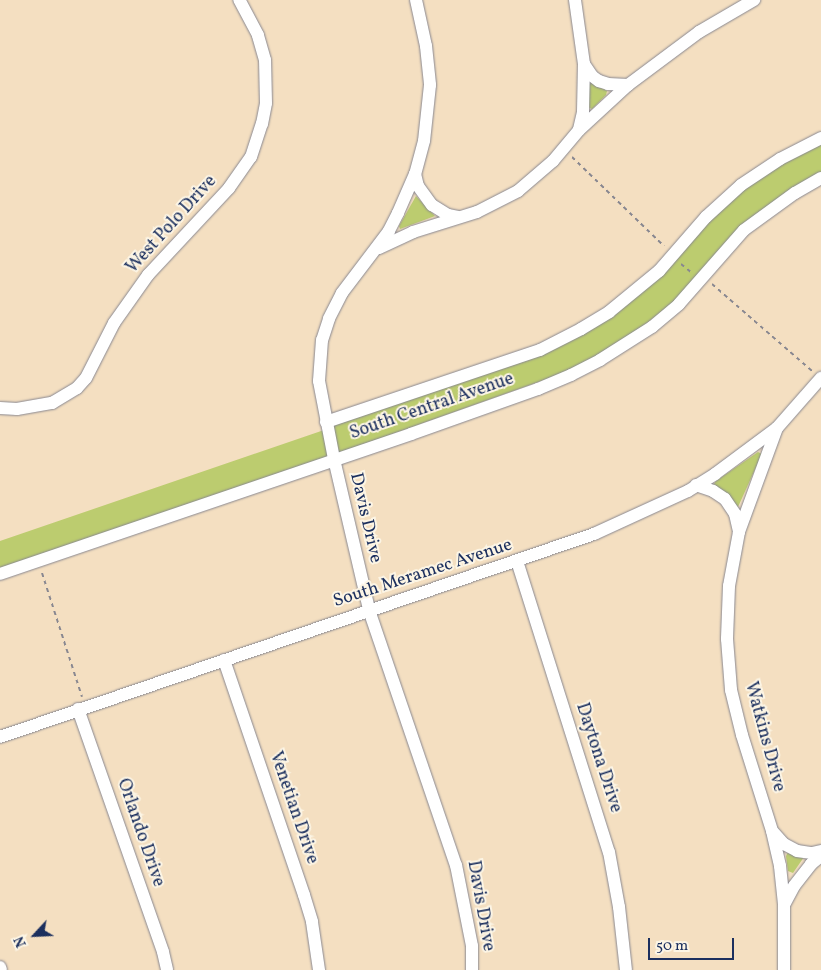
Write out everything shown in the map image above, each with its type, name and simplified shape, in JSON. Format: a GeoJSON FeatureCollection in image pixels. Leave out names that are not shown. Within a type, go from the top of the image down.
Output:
{"type":"FeatureCollection","features":[{"type":"Feature","properties":{"kind":"street","name":"West Polo Drive"},"geometry":{"type":"LineString","coordinates":[[0,408],[17,409],[52,403],[77,388],[86,378],[114,323],[148,275],[229,188],[251,157],[262,124],[266,103],[266,76],[258,35],[239,0]]}},
{"type":"Feature","properties":{"kind":"street","name":"Davis Drive"},"geometry":{"type":"LineString","coordinates":[[416,0],[426,46],[430,85],[424,141],[415,174],[398,213],[374,251],[356,272],[342,293],[322,340],[319,381],[334,459],[369,610],[456,865],[472,946],[472,970]]}},
{"type":"Feature","properties":{"kind":"street"},"geometry":{"type":"LineString","coordinates":[[575,0],[584,64],[583,112],[579,130]]}},
{"type":"Feature","properties":{"kind":"street"},"geometry":{"type":"LineString","coordinates":[[374,251],[406,235],[484,209],[518,192],[536,178],[564,150],[579,130],[628,85],[699,32],[754,0]]}},
{"type":"Feature","properties":{"kind":"street"},"geometry":{"type":"LineString","coordinates":[[584,64],[592,76],[599,81],[608,84],[628,85]]}},
{"type":"Feature","properties":{"kind":"street","name":"South Central Avenue"},"geometry":{"type":"LineString","coordinates":[[326,422],[540,350],[609,312],[635,292],[672,256],[706,217],[741,185],[780,159],[821,138]]}},
{"type":"Feature","properties":{"kind":"street"},"geometry":{"type":"LineString","coordinates":[[415,174],[418,186],[432,205],[448,215],[458,217]]}},
{"type":"Feature","properties":{"kind":"street","name":"South Central Avenue"},"geometry":{"type":"LineString","coordinates":[[0,574],[538,389],[578,371],[600,360],[652,327],[679,304],[744,230],[795,193],[821,178]]}},
{"type":"Feature","properties":{"kind":"street","name":"South Meramec Avenue"},"geometry":{"type":"LineString","coordinates":[[0,737],[594,534],[696,485],[777,428],[821,379]]}},
{"type":"Feature","properties":{"kind":"street","name":"Watkins Drive"},"geometry":{"type":"LineString","coordinates":[[777,428],[739,532],[728,604],[727,639],[732,690],[742,735],[772,831],[780,866],[784,905],[784,970]]}},
{"type":"Feature","properties":{"kind":"street"},"geometry":{"type":"LineString","coordinates":[[696,485],[713,491],[725,500],[735,514],[739,532]]}},
{"type":"Feature","properties":{"kind":"street","name":"Daytona Drive"},"geometry":{"type":"LineString","coordinates":[[517,561],[610,852],[620,907],[626,970]]}},
{"type":"Feature","properties":{"kind":"street","name":"Venetian Drive"},"geometry":{"type":"LineString","coordinates":[[224,660],[304,895],[312,922],[319,970]]}},
{"type":"Feature","properties":{"kind":"street","name":"Orlando Drive"},"geometry":{"type":"LineString","coordinates":[[81,708],[163,952],[167,970]]}},
{"type":"Feature","properties":{"kind":"street"},"geometry":{"type":"LineString","coordinates":[[772,831],[784,844],[798,851],[821,851]]}},
{"type":"Feature","properties":{"kind":"street"},"geometry":{"type":"LineString","coordinates":[[784,905],[794,886],[811,864],[821,856]]}},
{"type":"Feature","properties":{"kind":"path"},"geometry":{"type":"LineString","coordinates":[[564,150],[700,281],[712,284],[821,379]]}},
{"type":"Feature","properties":{"kind":"path"},"geometry":{"type":"LineString","coordinates":[[38,561],[81,708]]}},
{"type":"Feature","properties":{"kind":"green space"},"geometry":{"type":"Polygon","coordinates":[[[592,82],[607,91],[606,95],[592,109],[588,107],[589,84],[592,82]]]}},
{"type":"Feature","properties":{"kind":"green space"},"geometry":{"type":"Polygon","coordinates":[[[821,138],[821,178],[768,212],[700,281],[600,360],[0,574],[0,541],[327,429],[326,422],[500,364],[609,312],[741,185],[821,138]]]}},
{"type":"Feature","properties":{"kind":"green space"},"geometry":{"type":"Polygon","coordinates":[[[416,196],[435,216],[400,229],[399,226],[416,196]]]}},
{"type":"Feature","properties":{"kind":"green space"},"geometry":{"type":"Polygon","coordinates":[[[758,452],[762,454],[738,507],[714,484],[758,452]]]}},
{"type":"Feature","properties":{"kind":"green space"},"geometry":{"type":"Polygon","coordinates":[[[788,852],[804,857],[793,873],[788,871],[786,856],[788,852]]]}}]}
